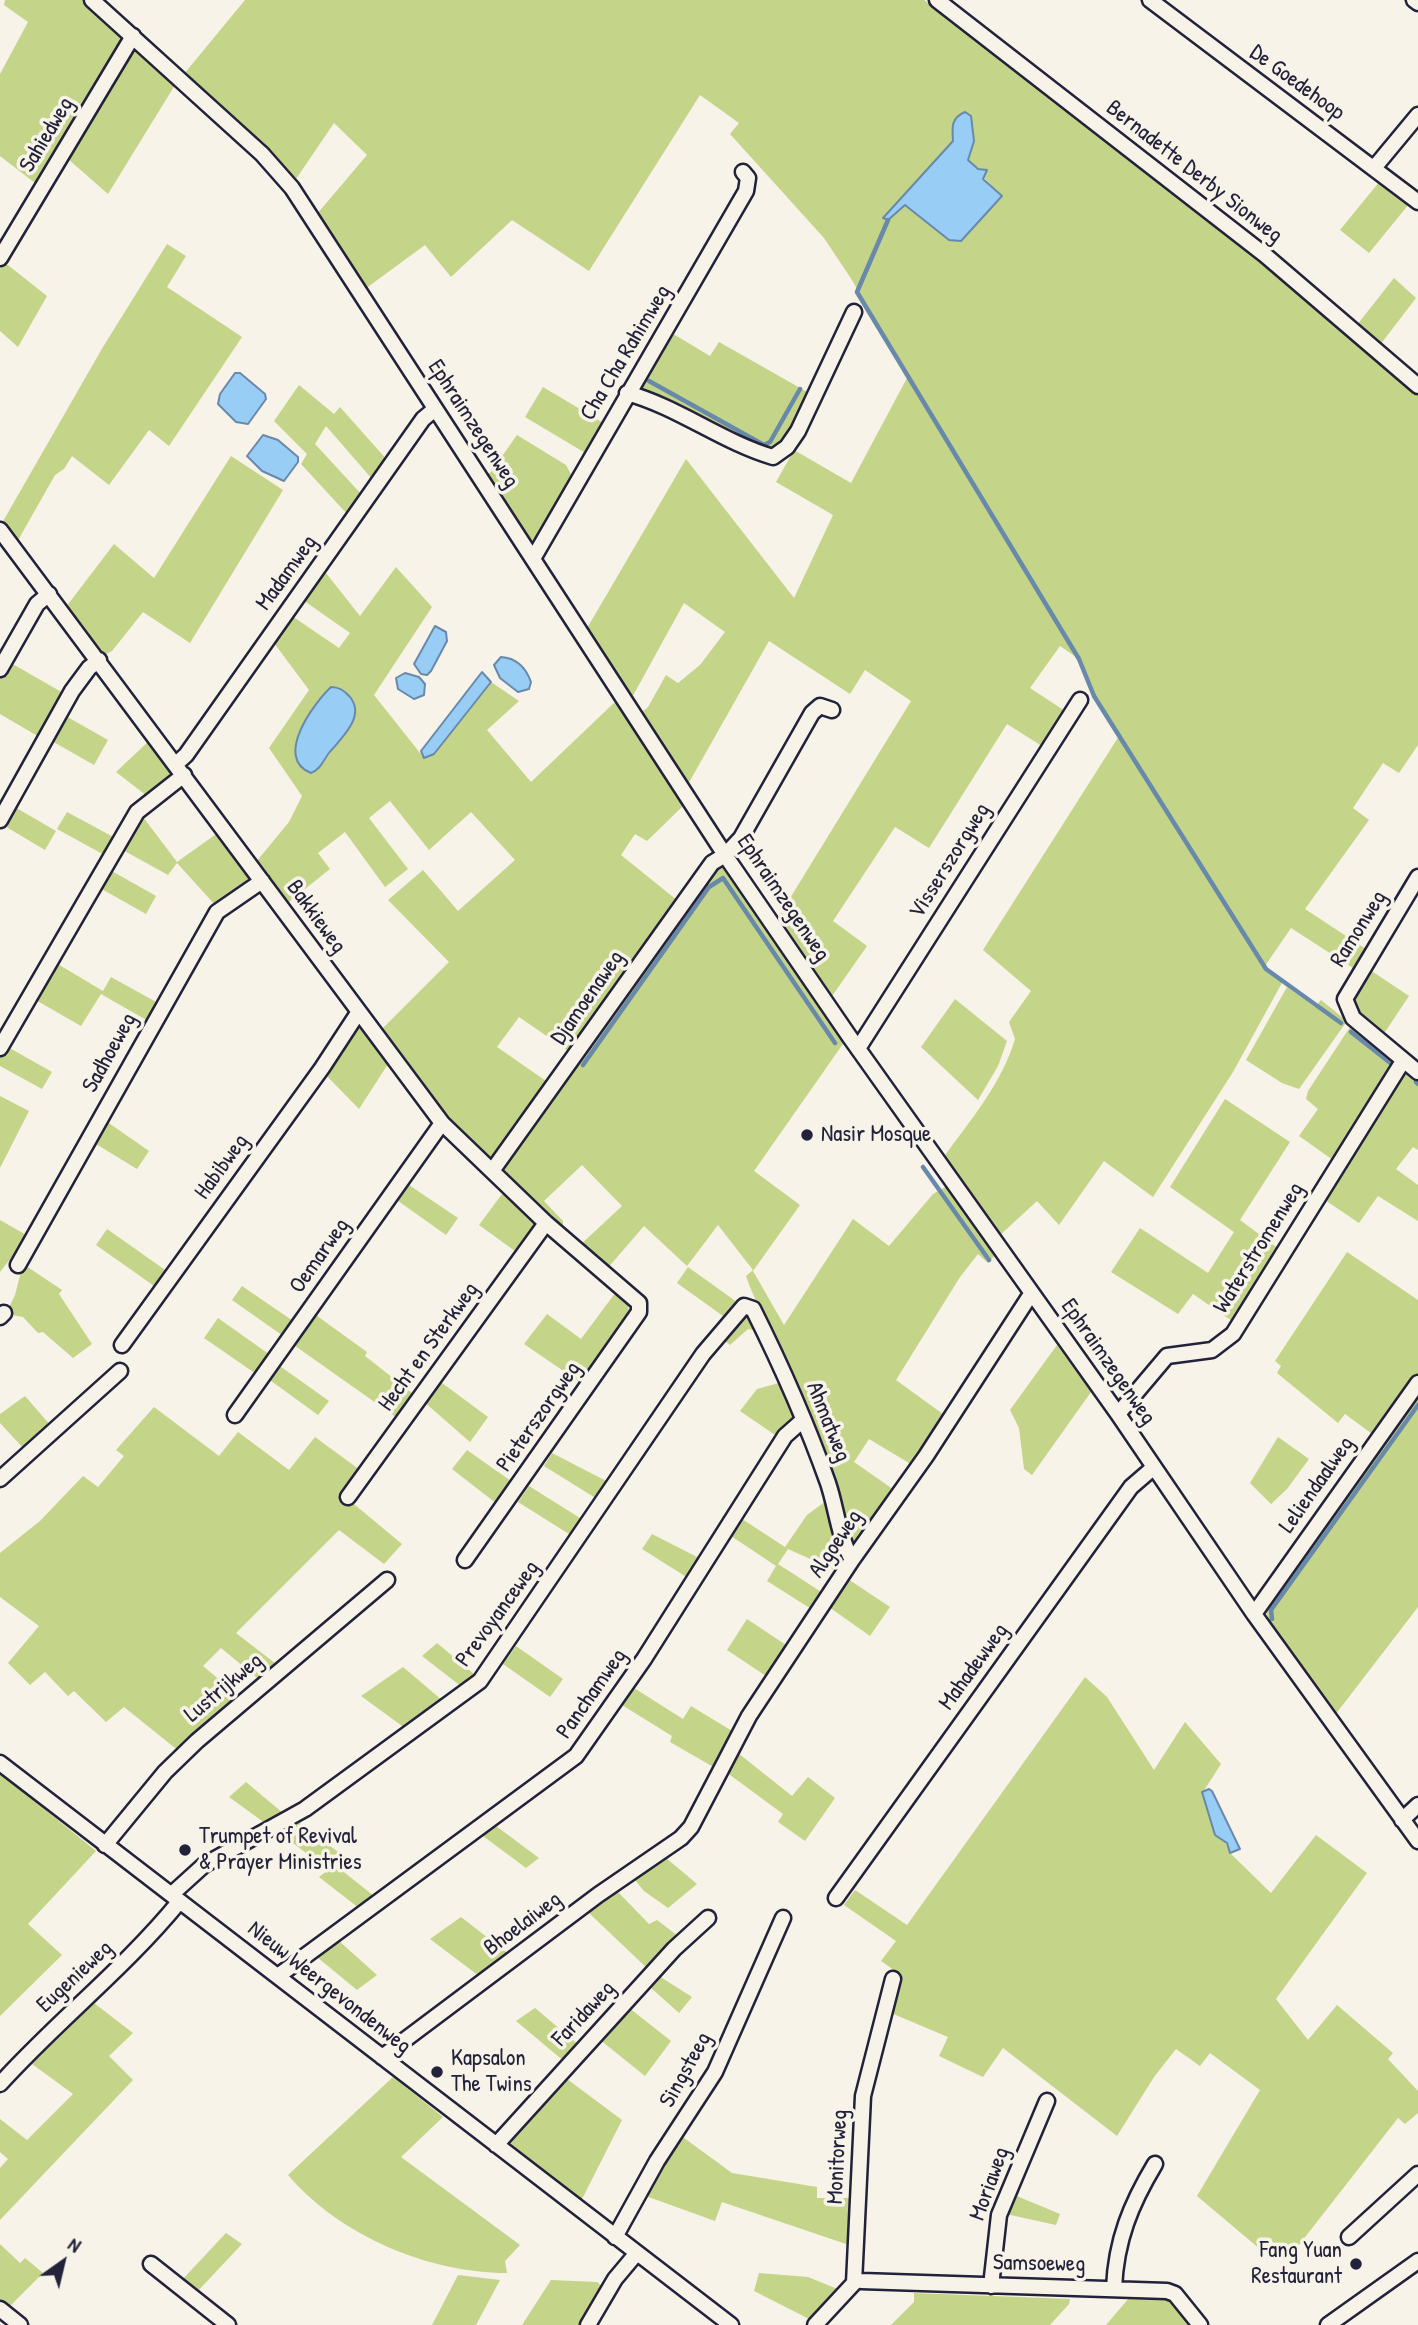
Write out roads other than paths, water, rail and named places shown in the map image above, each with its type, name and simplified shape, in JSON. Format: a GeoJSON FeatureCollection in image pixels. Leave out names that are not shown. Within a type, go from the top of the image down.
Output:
{"type":"FeatureCollection","features":[{"type":"Feature","properties":{"kind":"street","name":"Ephraimzegenweg"},"geometry":{"type":"LineString","coordinates":[[92,0],[262,154],[292,188],[725,855],[1031,1294],[1118,1414],[1254,1614],[1418,1841]]}},
{"type":"Feature","properties":{"kind":"street","name":"Bernadette Derby Sionweg"},"geometry":{"type":"LineString","coordinates":[[937,0],[1265,256],[1418,386]]}},
{"type":"Feature","properties":{"kind":"street","name":"De Goedehoop"},"geometry":{"type":"LineString","coordinates":[[1150,0],[1418,202]]}},
{"type":"Feature","properties":{"kind":"street","name":"Sahiedweg"},"geometry":{"type":"LineString","coordinates":[[0,258],[133,36]]}},
{"type":"Feature","properties":{"kind":"street"},"geometry":{"type":"LineString","coordinates":[[1374,168],[1418,116]]}},
{"type":"Feature","properties":{"kind":"street","name":"Cha Cha Rahimweg"},"geometry":{"type":"LineString","coordinates":[[534,557],[746,191],[748,178],[743,172]]}},
{"type":"Feature","properties":{"kind":"street"},"geometry":{"type":"LineString","coordinates":[[627,393],[649,399],[754,451],[773,457],[786,447],[798,431],[854,312]]}},
{"type":"Feature","properties":{"kind":"street","name":"Madamweg"},"geometry":{"type":"LineString","coordinates":[[0,1048],[137,813],[180,770],[186,755],[423,419],[435,409]]}},
{"type":"Feature","properties":{"kind":"street","name":"Bakkieweg"},"geometry":{"type":"LineString","coordinates":[[0,530],[442,1123],[546,1223],[632,1298]]}},
{"type":"Feature","properties":{"kind":"street"},"geometry":{"type":"LineString","coordinates":[[0,669],[37,604],[50,594]]}},
{"type":"Feature","properties":{"kind":"street"},"geometry":{"type":"LineString","coordinates":[[0,820],[72,691],[89,668],[99,660]]}},
{"type":"Feature","properties":{"kind":"street","name":"Visserszorgweg"},"geometry":{"type":"LineString","coordinates":[[859,1047],[1080,700]]}},
{"type":"Feature","properties":{"kind":"street","name":"Djamoenaweg"},"geometry":{"type":"LineString","coordinates":[[492,1171],[712,863],[725,855],[741,838],[812,713],[820,706],[832,710]]}},
{"type":"Feature","properties":{"kind":"street","name":"Ramonweg"},"geometry":{"type":"LineString","coordinates":[[1403,1060],[1353,1018],[1346,1006],[1347,991],[1418,877]]}},
{"type":"Feature","properties":{"kind":"street","name":"Sadhoeweg"},"geometry":{"type":"LineString","coordinates":[[18,1265],[217,912],[262,881]]}},
{"type":"Feature","properties":{"kind":"street","name":"Habibweg"},"geometry":{"type":"LineString","coordinates":[[122,1345],[322,1068],[358,1013]]}},
{"type":"Feature","properties":{"kind":"street"},"geometry":{"type":"LineString","coordinates":[[1403,1060],[1418,1072]]}},
{"type":"Feature","properties":{"kind":"street","name":"Waterstromenweg"},"geometry":{"type":"LineString","coordinates":[[1118,1414],[1167,1356],[1212,1350],[1233,1334],[1403,1060]]}},
{"type":"Feature","properties":{"kind":"street","name":"Oemarweg"},"geometry":{"type":"LineString","coordinates":[[234,1415],[442,1123]]}},
{"type":"Feature","properties":{"kind":"street","name":"Hecht en Sterkweg"},"geometry":{"type":"LineString","coordinates":[[348,1497],[546,1223]]}},
{"type":"Feature","properties":{"kind":"street","name":"Algoeweg"},"geometry":{"type":"LineString","coordinates":[[691,1827],[749,1716],[852,1560],[926,1456],[1031,1294]]}},
{"type":"Feature","properties":{"kind":"street","name":"Pieterszorgweg"},"geometry":{"type":"LineString","coordinates":[[465,1560],[639,1312],[639,1303],[632,1298]]}},
{"type":"Feature","properties":{"kind":"street","name":"Ahmatweg"},"geometry":{"type":"LineString","coordinates":[[748,1307],[774,1352],[803,1420],[829,1487],[841,1539],[852,1560]]}},
{"type":"Feature","properties":{"kind":"street","name":"Prevoyanceweg"},"geometry":{"type":"LineString","coordinates":[[175,1898],[204,1866],[305,1809],[480,1681],[703,1354],[739,1308],[748,1307]]}},
{"type":"Feature","properties":{"kind":"street"},"geometry":{"type":"LineString","coordinates":[[0,1479],[120,1371]]}},
{"type":"Feature","properties":{"kind":"street","name":"Leliendaalweg"},"geometry":{"type":"LineString","coordinates":[[1254,1614],[1418,1383]]}},
{"type":"Feature","properties":{"kind":"street","name":"Panchamweg"},"geometry":{"type":"LineString","coordinates":[[278,1976],[517,1797],[571,1762],[644,1659],[785,1436],[803,1420]]}},
{"type":"Feature","properties":{"kind":"street","name":"Mahadewweg"},"geometry":{"type":"LineString","coordinates":[[836,1898],[1131,1487],[1153,1468]]}},
{"type":"Feature","properties":{"kind":"street","name":"Lustrijkweg"},"geometry":{"type":"LineString","coordinates":[[105,1845],[165,1772],[192,1746],[387,1580]]}},
{"type":"Feature","properties":{"kind":"street","name":"Nieuw Weergevondenweg"},"geometry":{"type":"LineString","coordinates":[[0,1763],[731,2325]]}},
{"type":"Feature","properties":{"kind":"street"},"geometry":{"type":"LineString","coordinates":[[1402,1820],[1418,1805]]}},
{"type":"Feature","properties":{"kind":"street","name":"Bhoelaiweg"},"geometry":{"type":"LineString","coordinates":[[382,2057],[598,1895],[681,1838],[691,1827]]}},
{"type":"Feature","properties":{"kind":"street","name":"Eugenieweg"},"geometry":{"type":"LineString","coordinates":[[0,2084],[29,2052],[137,1950],[175,1898]]}},
{"type":"Feature","properties":{"kind":"street","name":"Faridaweg"},"geometry":{"type":"LineString","coordinates":[[496,2145],[681,1942],[708,1918]]}},
{"type":"Feature","properties":{"kind":"street","name":"Singsteeg"},"geometry":{"type":"LineString","coordinates":[[615,2237],[657,2161],[715,2072],[783,1918]]}},
{"type":"Feature","properties":{"kind":"street","name":"Monitorweg"},"geometry":{"type":"LineString","coordinates":[[815,2325],[854,2283],[863,2096],[892,1979]]}},
{"type":"Feature","properties":{"kind":"street","name":"Moriaweg"},"geometry":{"type":"LineString","coordinates":[[991,2286],[999,2215],[1047,2101]]}},
{"type":"Feature","properties":{"kind":"street"},"geometry":{"type":"LineString","coordinates":[[1114,2288],[1120,2234],[1135,2197],[1156,2164]]}},
{"type":"Feature","properties":{"kind":"street"},"geometry":{"type":"LineString","coordinates":[[1349,2237],[1418,2175]]}},
{"type":"Feature","properties":{"kind":"street"},"geometry":{"type":"LineString","coordinates":[[588,2325],[615,2279],[636,2254]]}},
{"type":"Feature","properties":{"kind":"street"},"geometry":{"type":"LineString","coordinates":[[1328,2325],[1418,2261]]}},
{"type":"Feature","properties":{"kind":"street"},"geometry":{"type":"LineString","coordinates":[[151,2264],[228,2325]]}},
{"type":"Feature","properties":{"kind":"street","name":"Samsoeweg"},"geometry":{"type":"LineString","coordinates":[[861,2281],[1171,2292],[1200,2325]]}},
{"type":"Feature","properties":{"kind":"street"},"geometry":{"type":"LineString","coordinates":[[0,2309],[20,2325]]}},
{"type":"Feature","properties":{"kind":"water"},"geometry":{"type":"Polygon","coordinates":[[[965,112],[971,116],[974,141],[968,160],[978,169],[987,170],[983,179],[1002,196],[961,241],[949,240],[905,205],[888,220],[883,218],[953,141],[953,124],[957,117],[965,112]]]}},
{"type":"Feature","properties":{"kind":"water"},"geometry":{"type":"Polygon","coordinates":[[[235,373],[240,373],[265,394],[266,399],[248,424],[236,422],[218,404],[220,394],[235,373]]]}},
{"type":"Feature","properties":{"kind":"water"},"geometry":{"type":"Polygon","coordinates":[[[263,435],[278,440],[298,457],[298,462],[284,481],[262,471],[247,456],[263,435]]]}},
{"type":"Feature","properties":{"kind":"water"},"geometry":{"type":"Polygon","coordinates":[[[435,626],[446,632],[447,641],[431,671],[427,675],[421,674],[414,664],[435,626]]]}},
{"type":"Feature","properties":{"kind":"water"},"geometry":{"type":"Polygon","coordinates":[[[501,657],[512,659],[524,668],[531,682],[529,689],[518,692],[500,678],[494,665],[501,657]]]}},
{"type":"Feature","properties":{"kind":"water"},"geometry":{"type":"Polygon","coordinates":[[[482,672],[491,682],[434,754],[424,758],[421,751],[482,672]]]}},
{"type":"Feature","properties":{"kind":"water"},"geometry":{"type":"Polygon","coordinates":[[[405,673],[419,677],[425,684],[424,695],[414,699],[398,689],[396,678],[405,673]]]}},
{"type":"Feature","properties":{"kind":"water"},"geometry":{"type":"Polygon","coordinates":[[[331,687],[341,689],[350,697],[354,705],[354,720],[320,767],[311,773],[300,766],[296,743],[307,717],[331,687]]]}},
{"type":"Feature","properties":{"kind":"water"},"geometry":{"type":"Polygon","coordinates":[[[1209,1789],[1240,1849],[1230,1853],[1227,1843],[1215,1835],[1202,1792],[1209,1789]]]}},
{"type":"Feature","properties":{"kind":"waterway"},"geometry":{"type":"LineString","coordinates":[[888,220],[857,292],[1079,659],[1094,696],[1266,969],[1341,1023]]}},
{"type":"Feature","properties":{"kind":"waterway"},"geometry":{"type":"LineString","coordinates":[[649,381],[764,445],[770,442],[800,389]]}},
{"type":"Feature","properties":{"kind":"waterway"},"geometry":{"type":"LineString","coordinates":[[583,1065],[709,887],[723,878],[835,1043]]}},
{"type":"Feature","properties":{"kind":"waterway"},"geometry":{"type":"LineString","coordinates":[[1351,1032],[1393,1065]]}},
{"type":"Feature","properties":{"kind":"waterway"},"geometry":{"type":"LineString","coordinates":[[923,1167],[989,1260]]}},
{"type":"Feature","properties":{"kind":"waterway"},"geometry":{"type":"LineString","coordinates":[[1272,1619],[1271,1610],[1418,1405]]}},
{"type":"Feature","properties":{"kind":"place","name":"Nasir Mosque"},"geometry":{"type":"Point","coordinates":[807,1135]}},
{"type":"Feature","properties":{"kind":"place","name":"Trumpet of Revival & Prayer Ministries"},"geometry":{"type":"Point","coordinates":[185,1850]}},
{"type":"Feature","properties":{"kind":"place","name":"Kapsalon The Twins"},"geometry":{"type":"Point","coordinates":[437,2072]}},
{"type":"Feature","properties":{"kind":"place","name":"Fang Yuan Restaurant"},"geometry":{"type":"Point","coordinates":[1356,2264]}}]}
